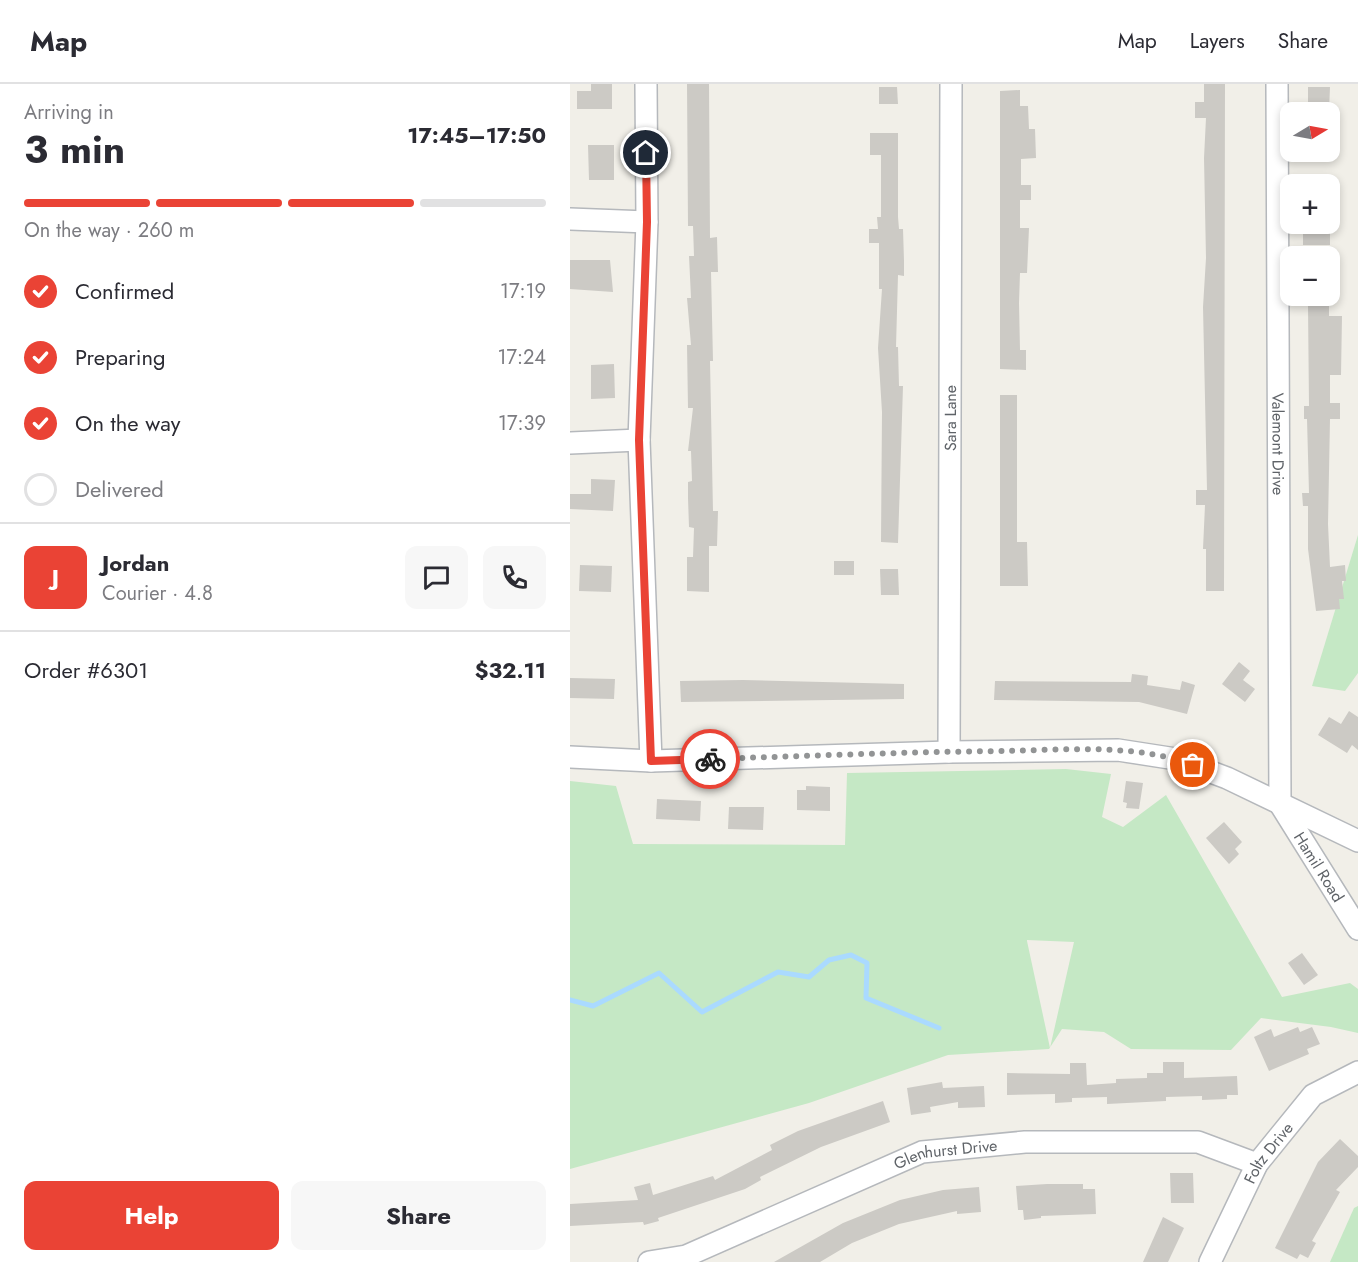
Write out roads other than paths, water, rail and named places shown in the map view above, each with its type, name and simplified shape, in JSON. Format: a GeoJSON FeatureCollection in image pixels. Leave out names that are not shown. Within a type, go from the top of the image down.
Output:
{"type":"FeatureCollection","features":[{"type":"Feature","properties":{"kind":"street"},"geometry":{"type":"LineString","coordinates":[[646,84],[647,222],[639,440],[651,761]]}},
{"type":"Feature","properties":{"kind":"street","name":"Sara Lane"},"geometry":{"type":"LineString","coordinates":[[949,752],[951,84]]}},
{"type":"Feature","properties":{"kind":"street","name":"Valemont Drive"},"geometry":{"type":"LineString","coordinates":[[1277,84],[1280,804]]}},
{"type":"Feature","properties":{"kind":"street"},"geometry":{"type":"LineString","coordinates":[[570,219],[647,222]]}},
{"type":"Feature","properties":{"kind":"street"},"geometry":{"type":"LineString","coordinates":[[570,443],[639,440]]}},
{"type":"Feature","properties":{"kind":"street","name":"Hamil Road"},"geometry":{"type":"LineString","coordinates":[[570,757],[651,761],[949,752],[1118,750],[1176,759],[1227,778],[1280,804],[1356,836]]}},
{"type":"Feature","properties":{"kind":"street","name":"Hamil Road"},"geometry":{"type":"LineString","coordinates":[[1280,804],[1358,929]]}},
{"type":"Feature","properties":{"kind":"street","name":"Foltz Drive"},"geometry":{"type":"LineString","coordinates":[[1209,1262],[1257,1164],[1313,1095],[1358,1072]]}},
{"type":"Feature","properties":{"kind":"street","name":"Glenhurst Drive"},"geometry":{"type":"LineString","coordinates":[[649,1262],[686,1256],[922,1152],[1025,1142],[1198,1142],[1257,1164]]}},
{"type":"Feature","properties":{"kind":"waterway"},"geometry":{"type":"LineString","coordinates":[[570,1000],[593,1006],[659,973],[702,1012],[778,972],[809,977],[829,960],[851,955],[867,963],[866,998],[939,1028]]}}]}
